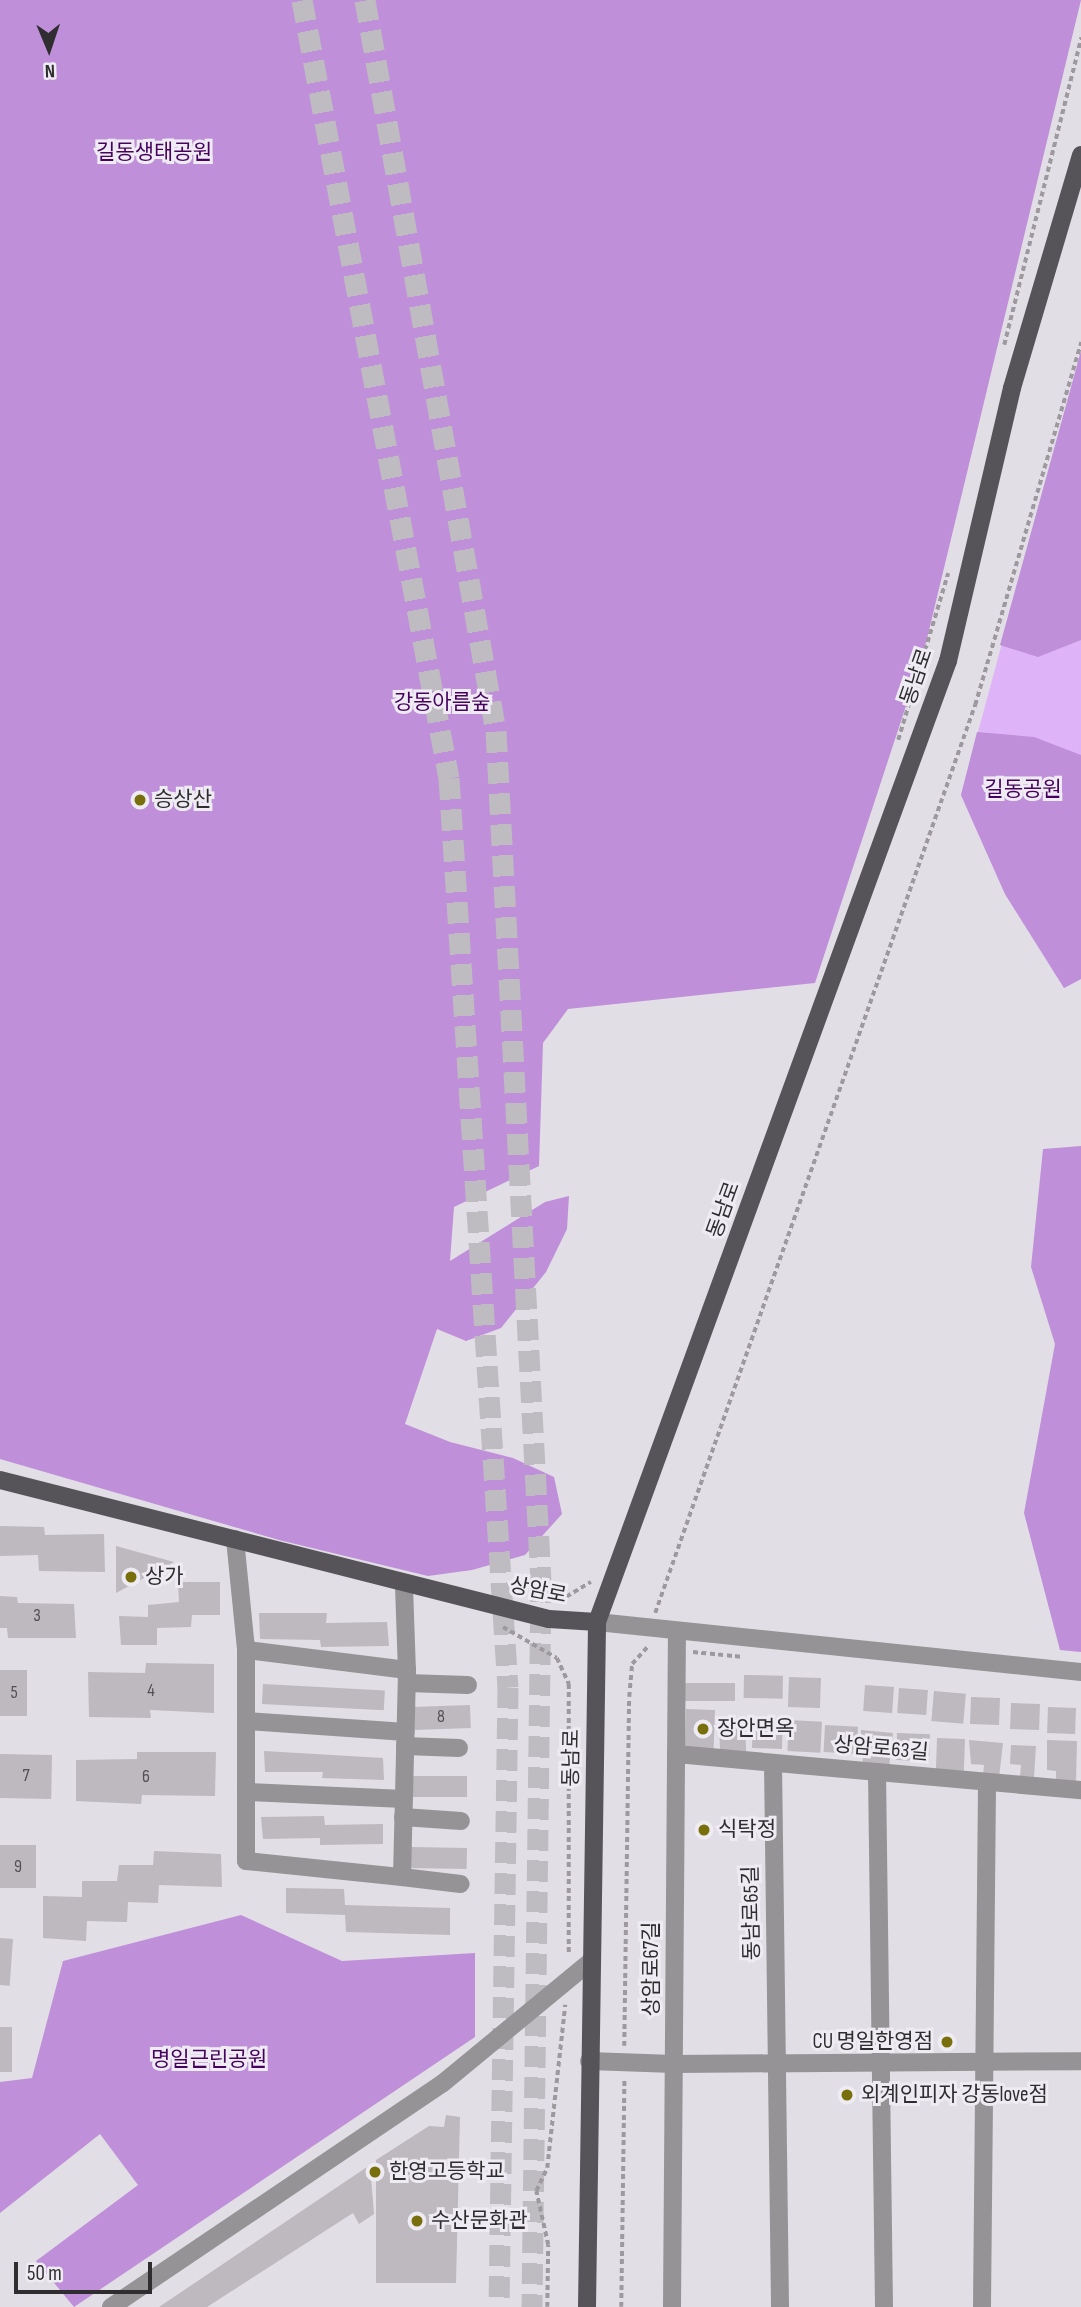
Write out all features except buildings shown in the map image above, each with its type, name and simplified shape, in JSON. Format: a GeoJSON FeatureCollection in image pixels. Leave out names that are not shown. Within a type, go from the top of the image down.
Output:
{"type":"FeatureCollection","features":[{"type":"Feature","properties":{"kind":"main road","name":"동남로"},"geometry":{"type":"LineString","coordinates":[[587,2307],[597,1622],[948,661],[1012,388],[1081,155]]}},
{"type":"Feature","properties":{"kind":"main road","name":"상암로"},"geometry":{"type":"LineString","coordinates":[[0,1480],[549,1619],[597,1622]]}},
{"type":"Feature","properties":{"kind":"street"},"geometry":{"type":"LineString","coordinates":[[235,1539],[246,1650],[246,1861],[461,1884]]}},
{"type":"Feature","properties":{"kind":"street"},"geometry":{"type":"LineString","coordinates":[[402,1877],[407,1676],[404,1587]]}},
{"type":"Feature","properties":{"kind":"street","name":"상암로"},"geometry":{"type":"LineString","coordinates":[[597,1622],[1081,1672]]}},
{"type":"Feature","properties":{"kind":"street","name":"상암로67길"},"geometry":{"type":"LineString","coordinates":[[672,2307],[677,1632]]}},
{"type":"Feature","properties":{"kind":"street"},"geometry":{"type":"LineString","coordinates":[[246,1650],[468,1685]]}},
{"type":"Feature","properties":{"kind":"street"},"geometry":{"type":"LineString","coordinates":[[247,1721],[406,1739],[459,1748]]}},
{"type":"Feature","properties":{"kind":"street","name":"상암로63길"},"geometry":{"type":"LineString","coordinates":[[676,1754],[1081,1790]]}},
{"type":"Feature","properties":{"kind":"street","name":"동남로65길"},"geometry":{"type":"LineString","coordinates":[[773,1763],[780,2307]]}},
{"type":"Feature","properties":{"kind":"street"},"geometry":{"type":"LineString","coordinates":[[877,1772],[884,2307]]}},
{"type":"Feature","properties":{"kind":"street"},"geometry":{"type":"LineString","coordinates":[[982,2307],[982,2062],[987,1782]]}},
{"type":"Feature","properties":{"kind":"street"},"geometry":{"type":"LineString","coordinates":[[246,1791],[404,1808],[461,1821]]}},
{"type":"Feature","properties":{"kind":"street"},"geometry":{"type":"LineString","coordinates":[[111,2307],[443,2083],[591,1961]]}},
{"type":"Feature","properties":{"kind":"street"},"geometry":{"type":"LineString","coordinates":[[589,2060],[674,2064],[1081,2061]]}},
{"type":"Feature","properties":{"kind":"path"},"geometry":{"type":"LineString","coordinates":[[1003,351],[1081,38]]}},
{"type":"Feature","properties":{"kind":"path"},"geometry":{"type":"LineString","coordinates":[[621,2307],[629,1697],[632,1664],[649,1648],[659,1592],[975,705],[1081,342]]}},
{"type":"Feature","properties":{"kind":"path"},"geometry":{"type":"LineString","coordinates":[[895,751],[951,564]]}},
{"type":"Feature","properties":{"kind":"path"},"geometry":{"type":"LineString","coordinates":[[551,1600],[562,1601],[589,1586],[595,1574]]}},
{"type":"Feature","properties":{"kind":"path"},"geometry":{"type":"LineString","coordinates":[[562,1669],[569,1684]]}},
{"type":"Feature","properties":{"kind":"green space","name":"강동아름숲"},"geometry":{"type":"Polygon","coordinates":[[[0,0],[1081,0],[924,651],[815,983],[568,1009],[543,1043],[539,1166],[454,1207],[450,1261],[545,1202],[569,1196],[567,1229],[546,1272],[501,1328],[466,1341],[437,1329],[405,1424],[450,1442],[513,1458],[554,1477],[562,1514],[525,1555],[472,1570],[428,1576],[279,1540],[0,1459],[0,0]]]}},
{"type":"Feature","properties":{"kind":"green space","name":"길동공원"},"geometry":{"type":"Polygon","coordinates":[[[1081,351],[1081,979],[1064,988],[1005,894],[961,795],[1081,351]]]}},
{"type":"Feature","properties":{"kind":"green space"},"geometry":{"type":"Polygon","coordinates":[[[1081,351],[1081,640],[1038,657],[1000,645],[1081,351]]]}},
{"type":"Feature","properties":{"kind":"green space"},"geometry":{"type":"Polygon","coordinates":[[[977,732],[1034,737],[1081,755],[1081,979],[1064,988],[1005,894],[961,795],[977,732]]]}},
{"type":"Feature","properties":{"kind":"green space"},"geometry":{"type":"Polygon","coordinates":[[[1081,1146],[1081,1652],[1060,1650],[1024,1513],[1055,1344],[1031,1267],[1043,1149],[1081,1146]]]}},
{"type":"Feature","properties":{"kind":"green space","name":"명일근린공원"},"geometry":{"type":"Polygon","coordinates":[[[241,1915],[342,1961],[475,1953],[475,2037],[74,2307],[36,2261],[138,2185],[100,2134],[0,2213],[0,2082],[32,2078],[63,1961],[241,1915]]]}},
{"type":"Feature","properties":{"kind":"tunnel"},"geometry":{"type":"LineString","coordinates":[[302,0],[449,778],[508,1687],[499,2307]]}},
{"type":"Feature","properties":{"kind":"tunnel"},"geometry":{"type":"LineString","coordinates":[[365,0],[496,731],[541,1581],[532,2307]]}},
{"type":"Feature","properties":{"kind":"place","name":"승상산"},"geometry":{"type":"Point","coordinates":[140,800]}},
{"type":"Feature","properties":{"kind":"place","name":"상가"},"geometry":{"type":"Point","coordinates":[131,1577]}},
{"type":"Feature","properties":{"kind":"place","name":"장안면옥"},"geometry":{"type":"Point","coordinates":[703,1729]}},
{"type":"Feature","properties":{"kind":"place","name":"식탁정"},"geometry":{"type":"Point","coordinates":[704,1830]}},
{"type":"Feature","properties":{"kind":"place","name":"CU 명일한영점"},"geometry":{"type":"Point","coordinates":[947,2042]}},
{"type":"Feature","properties":{"kind":"place","name":"외계인피자 강동love점"},"geometry":{"type":"Point","coordinates":[847,2095]}},
{"type":"Feature","properties":{"kind":"place","name":"한영고등학교"},"geometry":{"type":"Point","coordinates":[375,2172]}},
{"type":"Feature","properties":{"kind":"place","name":"수산문화관"},"geometry":{"type":"Point","coordinates":[417,2221]}},
{"type":"Feature","properties":{"kind":"park label","name":"길동생태공원"},"geometry":{"type":"Point","coordinates":[154,153]}}]}
